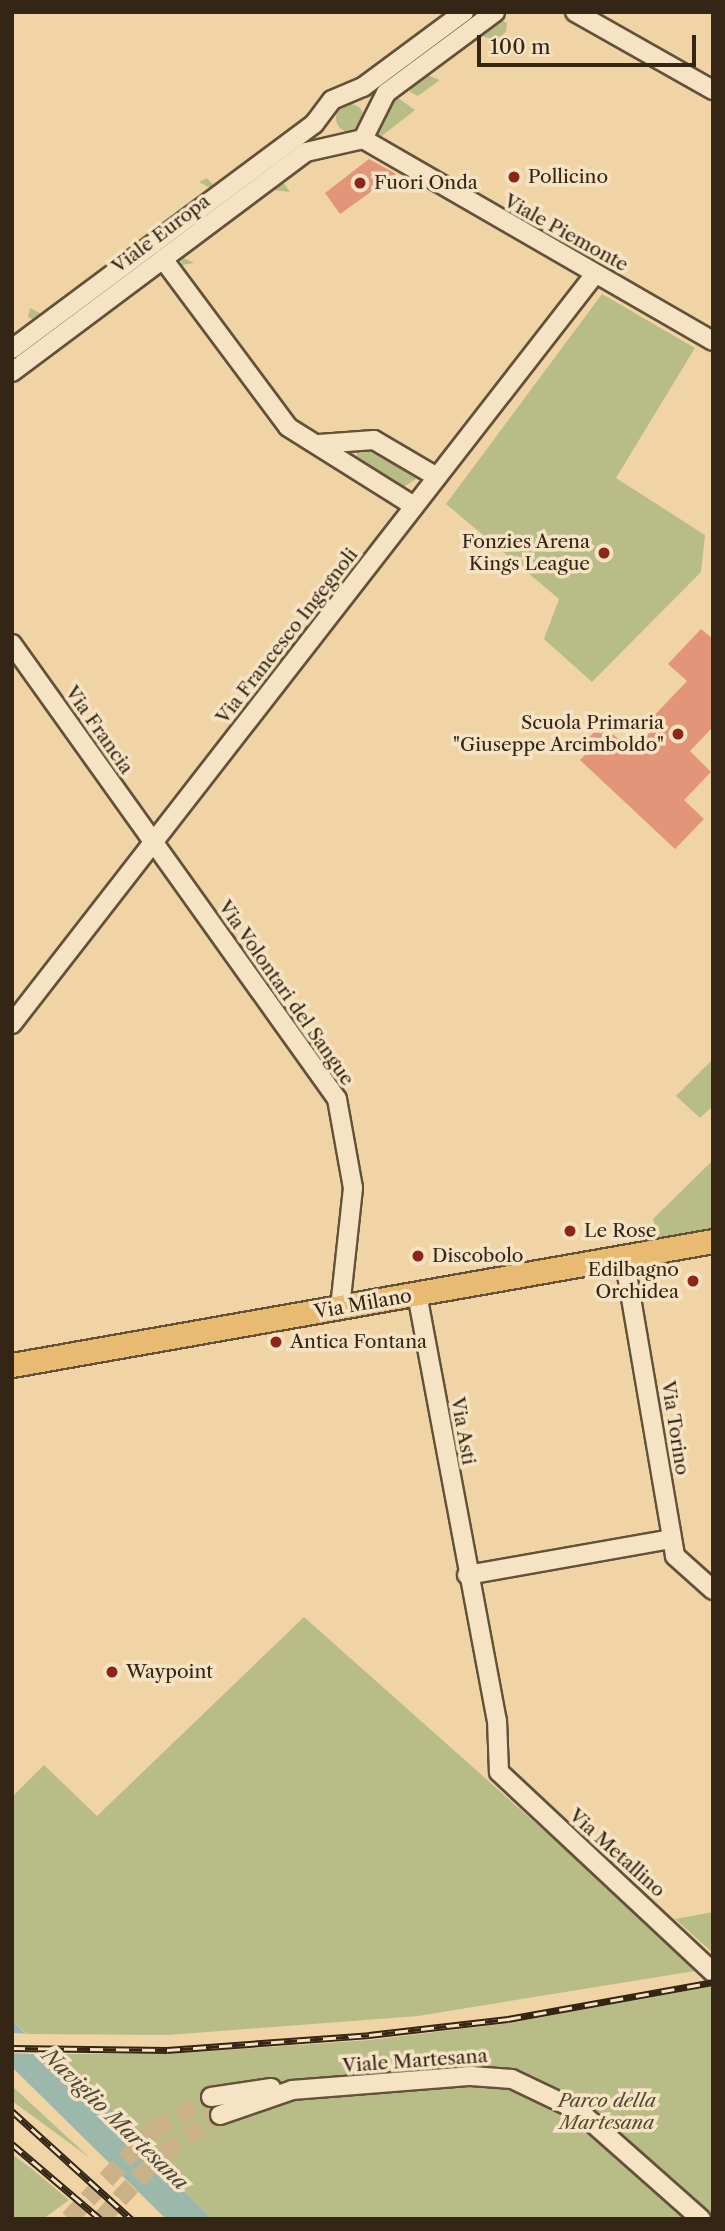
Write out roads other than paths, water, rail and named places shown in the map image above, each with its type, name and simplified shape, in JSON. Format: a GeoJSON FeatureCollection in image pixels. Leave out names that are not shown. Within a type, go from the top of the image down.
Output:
{"type":"FeatureCollection","features":[{"type":"Feature","properties":{"kind":"main road","name":"Via Milano"},"geometry":{"type":"LineString","coordinates":[[12,1365],[713,1241]]}},
{"type":"Feature","properties":{"kind":"street","name":"Viale Europa"},"geometry":{"type":"LineString","coordinates":[[12,349],[314,124],[328,107],[352,93],[464,12]]}},
{"type":"Feature","properties":{"kind":"street"},"geometry":{"type":"LineString","coordinates":[[363,139],[386,93],[495,12]]}},
{"type":"Feature","properties":{"kind":"street"},"geometry":{"type":"LineString","coordinates":[[575,12],[713,90]]}},
{"type":"Feature","properties":{"kind":"street"},"geometry":{"type":"LineString","coordinates":[[352,93],[371,103],[375,118]]}},
{"type":"Feature","properties":{"kind":"street"},"geometry":{"type":"LineString","coordinates":[[328,107],[329,131],[340,141]]}},
{"type":"Feature","properties":{"kind":"street","name":"Viale Europa"},"geometry":{"type":"LineString","coordinates":[[12,372],[306,152],[340,141],[363,139]]}},
{"type":"Feature","properties":{"kind":"street","name":"Viale Piemonte"},"geometry":{"type":"LineString","coordinates":[[363,139],[713,341]]}},
{"type":"Feature","properties":{"kind":"street"},"geometry":{"type":"LineString","coordinates":[[163,259],[288,427],[414,506]]}},
{"type":"Feature","properties":{"kind":"street","name":"Via Francesco Ingegnoli"},"geometry":{"type":"LineString","coordinates":[[12,1024],[595,274]]}},
{"type":"Feature","properties":{"kind":"street"},"geometry":{"type":"LineString","coordinates":[[316,443],[374,440],[438,477]]}},
{"type":"Feature","properties":{"kind":"street","name":"Via Francia"},"geometry":{"type":"LineString","coordinates":[[12,644],[152,841]]}},
{"type":"Feature","properties":{"kind":"street","name":"Via Volontari del Sangue"},"geometry":{"type":"LineString","coordinates":[[152,841],[337,1099],[353,1188],[340,1308]]}},
{"type":"Feature","properties":{"kind":"street","name":"Via Torino"},"geometry":{"type":"LineString","coordinates":[[624,1257],[671,1539],[676,1556],[713,1590]]}},
{"type":"Feature","properties":{"kind":"street","name":"Via Asti"},"geometry":{"type":"LineString","coordinates":[[417,1294],[467,1575],[497,1720],[496,1764]]}},
{"type":"Feature","properties":{"kind":"street"},"geometry":{"type":"LineString","coordinates":[[467,1575],[671,1539]]}},
{"type":"Feature","properties":{"kind":"street","name":"Via Metallino"},"geometry":{"type":"LineString","coordinates":[[496,1764],[505,1780],[713,1972]]}},
{"type":"Feature","properties":{"kind":"street","name":"Viale Martesana"},"geometry":{"type":"LineString","coordinates":[[211,2097],[243,2090],[292,2090],[471,2076],[540,2087],[595,2123],[701,2219]]}},
{"type":"Feature","properties":{"kind":"street","name":"Viale Martesana"},"geometry":{"type":"LineString","coordinates":[[220,2115],[292,2090]]}},
{"type":"Feature","properties":{"kind":"water","name":"Naviglio Martesana"},"geometry":{"type":"Polygon","coordinates":[[[12,2020],[68,2076],[80,2077],[119,2117],[112,2124],[213,2219],[166,2219],[19,2074],[12,2067],[12,2020]]]}},
{"type":"Feature","properties":{"kind":"tunnel"},"geometry":{"type":"LineString","coordinates":[[69,2219],[154,2129],[211,2097]]}},
{"type":"Feature","properties":{"kind":"tunnel"},"geometry":{"type":"LineString","coordinates":[[101,2219],[163,2152],[220,2115]]}},
{"type":"Feature","properties":{"kind":"railway"},"geometry":{"type":"LineString","coordinates":[[12,2048],[167,2050],[369,2035],[508,2019],[713,1982]]}},
{"type":"Feature","properties":{"kind":"railway"},"geometry":{"type":"LineString","coordinates":[[12,2111],[131,2219]]}},
{"type":"Feature","properties":{"kind":"railway"},"geometry":{"type":"LineString","coordinates":[[12,2144],[100,2219]]}},
{"type":"Feature","properties":{"kind":"place","name":"Pollicino"},"geometry":{"type":"Point","coordinates":[514,177]}},
{"type":"Feature","properties":{"kind":"place","name":"Fuori Onda"},"geometry":{"type":"Point","coordinates":[360,183]}},
{"type":"Feature","properties":{"kind":"place","name":"Fonzies Arena Kings League"},"geometry":{"type":"Point","coordinates":[604,553]}},
{"type":"Feature","properties":{"kind":"place","name":"Scuola Primaria \"Giuseppe Arcimboldo\""},"geometry":{"type":"Point","coordinates":[678,734]}},
{"type":"Feature","properties":{"kind":"place","name":"Le Rose"},"geometry":{"type":"Point","coordinates":[570,1231]}},
{"type":"Feature","properties":{"kind":"place","name":"Discobolo"},"geometry":{"type":"Point","coordinates":[418,1256]}},
{"type":"Feature","properties":{"kind":"place","name":"Edilbagno Orchidea"},"geometry":{"type":"Point","coordinates":[693,1281]}},
{"type":"Feature","properties":{"kind":"place","name":"Antica Fontana"},"geometry":{"type":"Point","coordinates":[276,1342]}},
{"type":"Feature","properties":{"kind":"place","name":"Waypoint"},"geometry":{"type":"Point","coordinates":[112,1672]}},
{"type":"Feature","properties":{"kind":"park label","name":"Parco della Martesana"},"geometry":{"type":"Point","coordinates":[607,2112]}}]}
